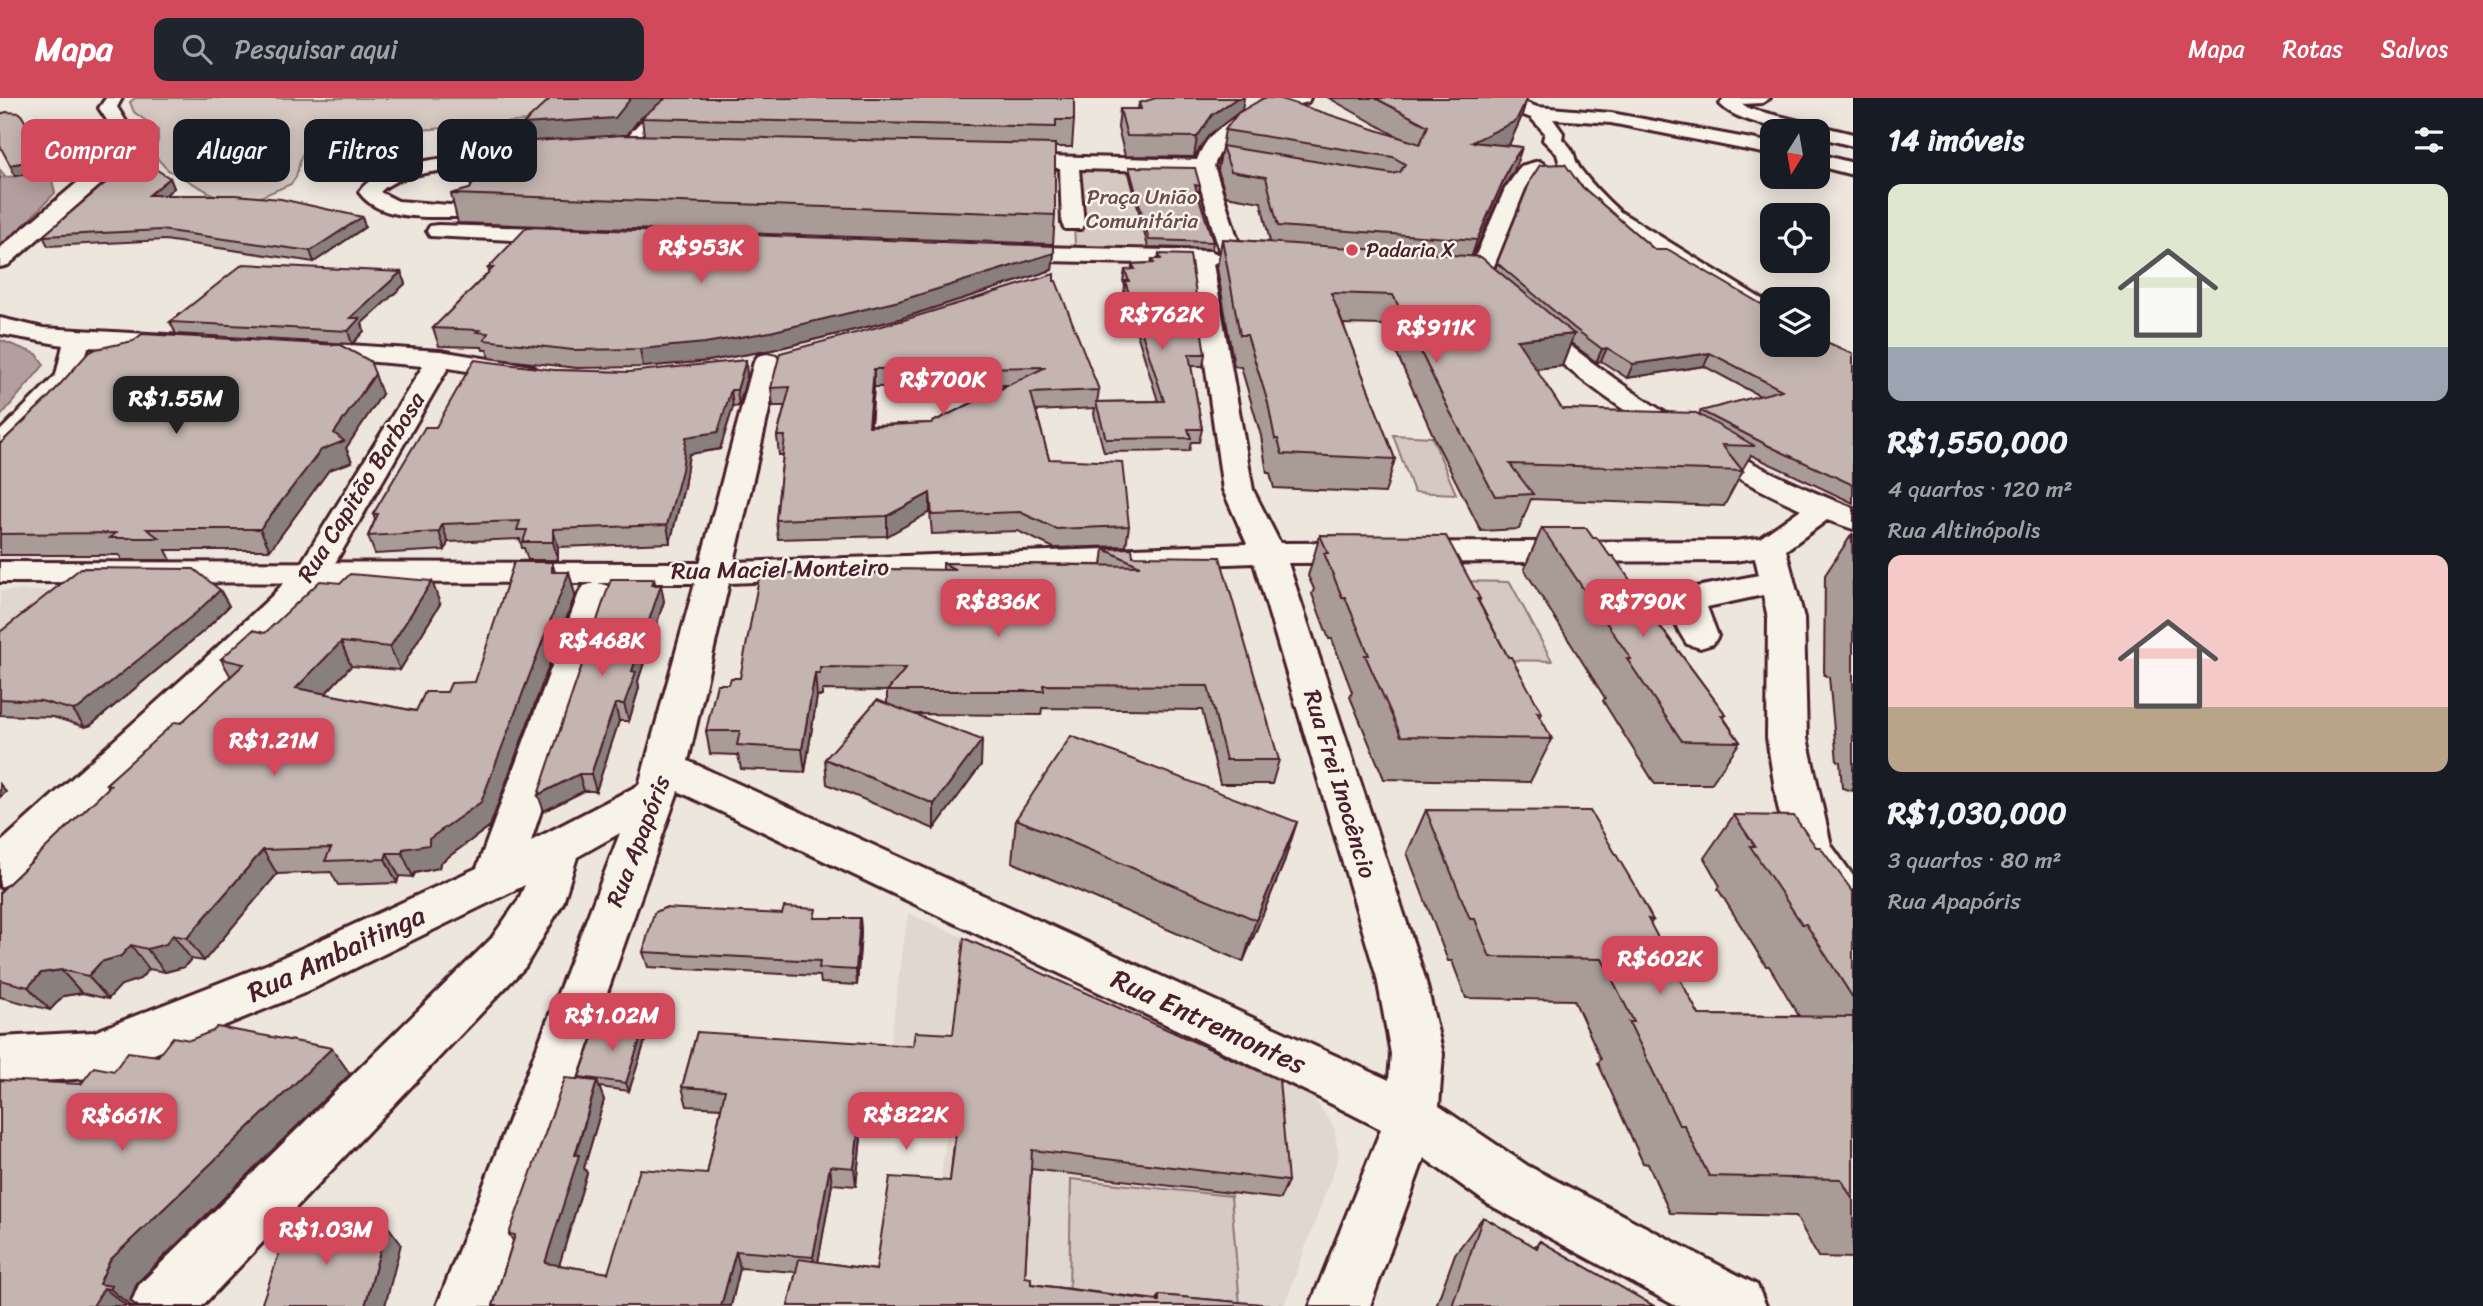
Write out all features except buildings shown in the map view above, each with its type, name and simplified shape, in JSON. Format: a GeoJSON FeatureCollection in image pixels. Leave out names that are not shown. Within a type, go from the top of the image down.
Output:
{"type":"FeatureCollection","features":[{"type":"Feature","properties":{"kind":"street"},"geometry":{"type":"LineString","coordinates":[[0,260],[115,162],[125,149],[125,132],[108,108],[114,98]]}},
{"type":"Feature","properties":{"kind":"street"},"geometry":{"type":"LineString","coordinates":[[986,161],[1210,163],[1214,141],[1254,112],[1303,98]]}},
{"type":"Feature","properties":{"kind":"street"},"geometry":{"type":"LineString","coordinates":[[1485,98],[1505,101],[1535,112],[1611,118],[1760,147]]}},
{"type":"Feature","properties":{"kind":"street"},"geometry":{"type":"LineString","coordinates":[[1762,98],[1731,100],[1729,104],[1744,113],[1767,119]]}},
{"type":"Feature","properties":{"kind":"street"},"geometry":{"type":"LineString","coordinates":[[627,152],[645,124],[663,111],[707,105]]}},
{"type":"Feature","properties":{"kind":"street"},"geometry":{"type":"LineString","coordinates":[[1535,112],[1551,127],[1562,153],[1596,201],[1612,215],[1760,309]]}},
{"type":"Feature","properties":{"kind":"street"},"geometry":{"type":"LineString","coordinates":[[1830,135],[1853,140]]}},
{"type":"Feature","properties":{"kind":"street"},"geometry":{"type":"LineString","coordinates":[[604,154],[655,153]]}},
{"type":"Feature","properties":{"kind":"street"},"geometry":{"type":"LineString","coordinates":[[1534,155],[1562,153]]}},
{"type":"Feature","properties":{"kind":"street"},"geometry":{"type":"LineString","coordinates":[[1534,155],[1562,153]]}},
{"type":"Feature","properties":{"kind":"street"},"geometry":{"type":"LineString","coordinates":[[1478,278],[1515,189],[1534,155]]}},
{"type":"Feature","properties":{"kind":"street"},"geometry":{"type":"LineString","coordinates":[[468,211],[393,206],[371,198],[369,192],[371,187],[383,179],[402,173],[485,162],[556,157]]}},
{"type":"Feature","properties":{"kind":"street"},"geometry":{"type":"LineString","coordinates":[[1069,163],[1073,224]]}},
{"type":"Feature","properties":{"kind":"street","name":"Rua Frei Inocêncio"},"geometry":{"type":"LineString","coordinates":[[1210,163],[1238,489],[1268,553],[1401,978],[1417,1054],[1412,1118],[1340,1306]]}},
{"type":"Feature","properties":{"kind":"street"},"geometry":{"type":"LineString","coordinates":[[1830,163],[1853,169]]}},
{"type":"Feature","properties":{"kind":"street"},"geometry":{"type":"LineString","coordinates":[[438,232],[598,237]]}},
{"type":"Feature","properties":{"kind":"street"},"geometry":{"type":"LineString","coordinates":[[973,251],[1261,261]]}},
{"type":"Feature","properties":{"kind":"street"},"geometry":{"type":"LineString","coordinates":[[1058,278],[1128,256]]}},
{"type":"Feature","properties":{"kind":"street"},"geometry":{"type":"LineString","coordinates":[[1451,276],[1478,278],[1560,349],[1691,439],[1838,514],[1773,565],[1689,602],[1689,611],[1700,636]]}},
{"type":"Feature","properties":{"kind":"street"},"geometry":{"type":"LineString","coordinates":[[0,326],[43,336],[76,339],[214,345]]}},
{"type":"Feature","properties":{"kind":"street"},"geometry":{"type":"LineString","coordinates":[[69,377],[76,339]]}},
{"type":"Feature","properties":{"kind":"street"},"geometry":{"type":"LineString","coordinates":[[0,448],[69,377],[113,355],[161,343]]}},
{"type":"Feature","properties":{"kind":"street"},"geometry":{"type":"LineString","coordinates":[[280,349],[440,359],[553,377]]}},
{"type":"Feature","properties":{"kind":"street","name":"Rua Capitão Barbosa"},"geometry":{"type":"LineString","coordinates":[[0,869],[212,673],[284,604],[314,570],[440,359]]}},
{"type":"Feature","properties":{"kind":"street","name":"Rua Apapóris"},"geometry":{"type":"LineString","coordinates":[[467,1306],[660,781],[716,573],[766,362]]}},
{"type":"Feature","properties":{"kind":"street","name":"Rua Maciel Monteiro"},"geometry":{"type":"LineString","coordinates":[[0,572],[314,570],[716,573],[1268,553],[1734,551],[1773,565]]}},
{"type":"Feature","properties":{"kind":"street"},"geometry":{"type":"LineString","coordinates":[[1773,565],[1786,618],[1787,738],[1790,770],[1810,850],[1839,876],[1853,912]]}},
{"type":"Feature","properties":{"kind":"street"},"geometry":{"type":"LineString","coordinates":[[495,880],[596,593]]}},
{"type":"Feature","properties":{"kind":"street","name":"Rua Entremontes"},"geometry":{"type":"LineString","coordinates":[[660,781],[1328,1076],[1412,1118],[1508,1185],[1736,1306]]}},
{"type":"Feature","properties":{"kind":"street","name":"Rua Ambaitinga"},"geometry":{"type":"LineString","coordinates":[[0,1060],[94,1055],[285,979],[495,880],[557,846],[660,781]]}},
{"type":"Feature","properties":{"kind":"street"},"geometry":{"type":"LineString","coordinates":[[160,1306],[508,953],[538,913],[549,885],[557,846]]}},
{"type":"Feature","properties":{"kind":"path"},"geometry":{"type":"LineString","coordinates":[[0,178],[6,177]]}},
{"type":"Feature","properties":{"kind":"shaded area"},"geometry":{"type":"Polygon","coordinates":[[[0,170],[6,177],[21,176],[21,182],[53,182],[55,193],[0,250],[0,170]]]}},
{"type":"Feature","properties":{"kind":"shaded area"},"geometry":{"type":"Polygon","coordinates":[[[0,340],[37,354],[44,365],[0,417],[0,340]]]}},
{"type":"Feature","properties":{"kind":"shaded area"},"geometry":{"type":"Polygon","coordinates":[[[76,590],[0,651],[0,591],[76,590]]]}},
{"type":"Feature","properties":{"kind":"shaded area"},"geometry":{"type":"Polygon","coordinates":[[[908,913],[1285,1078],[1313,1098],[1334,1127],[1339,1156],[1284,1306],[1118,1306],[1029,1295],[938,1198],[958,1055],[889,1050],[908,913]]]}},
{"type":"Feature","properties":{"kind":"green space"},"geometry":{"type":"Polygon","coordinates":[[[135,98],[653,98],[551,119],[437,119],[437,129],[423,130],[423,119],[304,119],[304,152],[296,177],[291,184],[258,198],[216,196],[190,182],[290,182],[290,119],[173,119],[173,173],[159,160],[159,119],[143,119],[134,112],[130,102],[135,98]]]}},
{"type":"Feature","properties":{"kind":"green space","name":"Praça União Comunitária"},"geometry":{"type":"Polygon","coordinates":[[[1072,168],[1170,172],[1202,224],[1211,249],[1075,247],[1072,168]]]}},
{"type":"Feature","properties":{"kind":"green space"},"geometry":{"type":"Polygon","coordinates":[[[1393,435],[1432,437],[1456,494],[1414,492],[1393,435]]]}},
{"type":"Feature","properties":{"kind":"green space"},"geometry":{"type":"Polygon","coordinates":[[[1461,581],[1510,582],[1552,661],[1499,660],[1461,581]]]}},
{"type":"Feature","properties":{"kind":"green space"},"geometry":{"type":"Polygon","coordinates":[[[1071,1179],[1231,1196],[1240,1306],[1069,1295],[1071,1179]]]}},
{"type":"Feature","properties":{"kind":"place","name":"Padaria X"},"geometry":{"type":"Point","coordinates":[1352,250]}}]}
